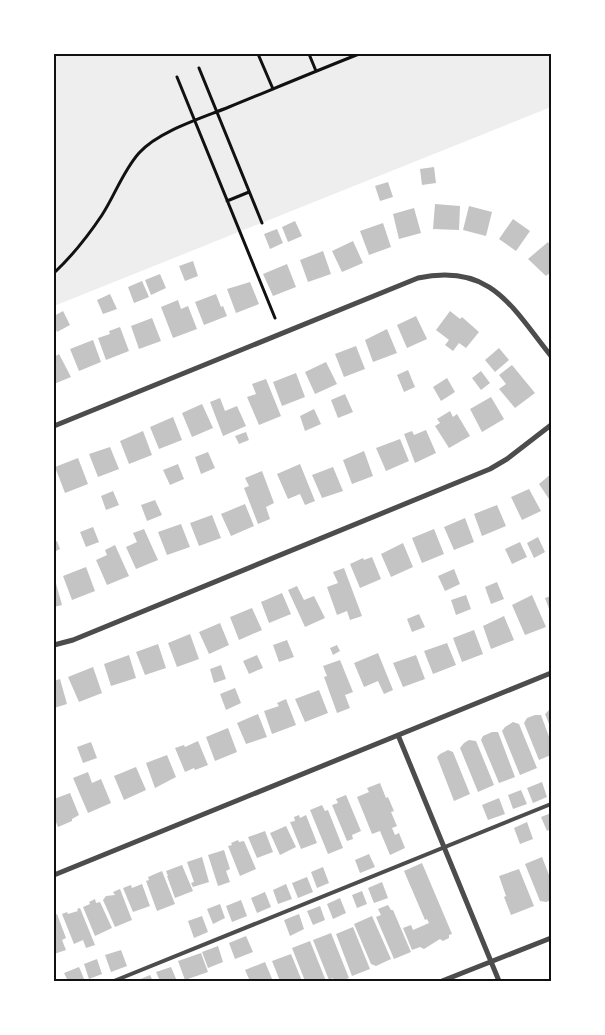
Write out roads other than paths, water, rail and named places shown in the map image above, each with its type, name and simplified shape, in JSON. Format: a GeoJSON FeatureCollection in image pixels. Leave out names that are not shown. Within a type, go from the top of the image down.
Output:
{"type":"FeatureCollection","features":[{"type":"Feature","properties":{"kind":"street"},"geometry":{"type":"LineString","coordinates":[[54,426],[418,278],[439,274],[462,276],[482,283],[504,297],[551,356]]}},
{"type":"Feature","properties":{"kind":"street"},"geometry":{"type":"LineString","coordinates":[[54,644],[73,640],[490,469],[507,459],[551,425]]}},
{"type":"Feature","properties":{"kind":"street"},"geometry":{"type":"LineString","coordinates":[[54,875],[551,673]]}},
{"type":"Feature","properties":{"kind":"street"},"geometry":{"type":"LineString","coordinates":[[398,735],[499,981]]}},
{"type":"Feature","properties":{"kind":"street"},"geometry":{"type":"LineString","coordinates":[[442,981],[551,938]]}},
{"type":"Feature","properties":{"kind":"lane"},"geometry":{"type":"LineString","coordinates":[[114,981],[551,804]]}}]}
